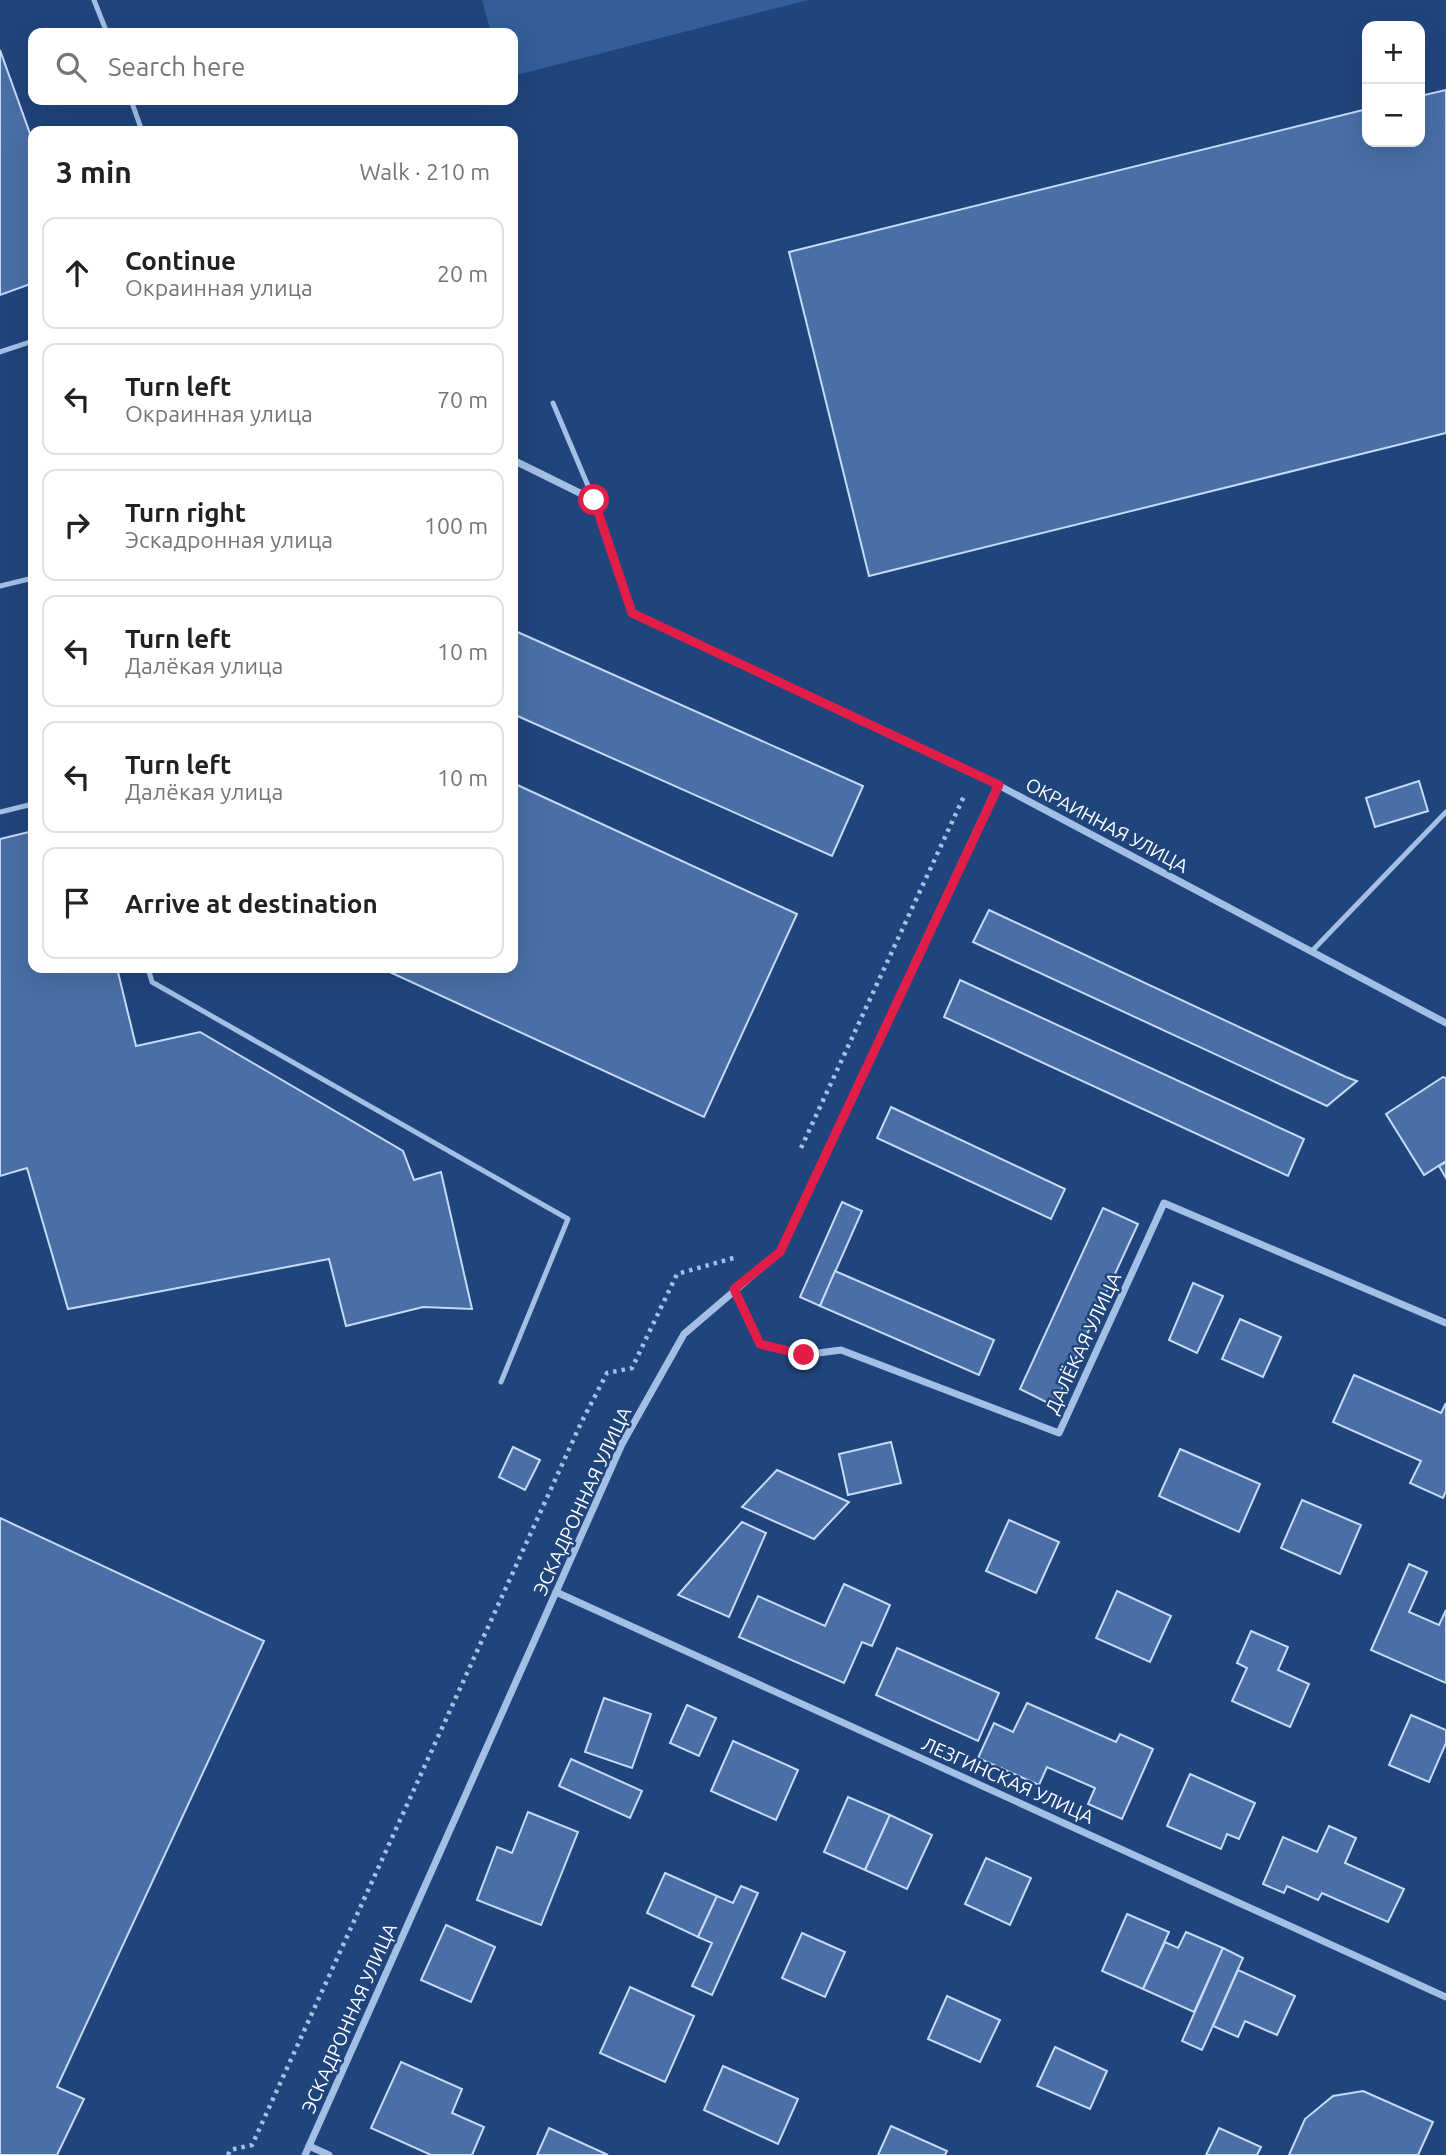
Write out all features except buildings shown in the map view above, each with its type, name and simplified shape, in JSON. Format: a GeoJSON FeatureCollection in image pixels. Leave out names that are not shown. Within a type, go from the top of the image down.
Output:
{"type":"FeatureCollection","features":[{"type":"Feature","properties":{"kind":"street"},"geometry":{"type":"LineString","coordinates":[[518,462],[594,500]]}},
{"type":"Feature","properties":{"kind":"street","name":"ОКРАИННАЯ УЛИЦА"},"geometry":{"type":"LineString","coordinates":[[594,500],[632,613],[999,785],[1446,1023]]}},
{"type":"Feature","properties":{"kind":"street","name":"ЭСКАДРОННАЯ УЛИЦА"},"geometry":{"type":"LineString","coordinates":[[305,2155],[622,1444],[684,1334],[780,1252],[999,785]]}},
{"type":"Feature","properties":{"kind":"street","name":"ДАЛЁКАЯ УЛИЦА"},"geometry":{"type":"LineString","coordinates":[[734,1289],[760,1344],[804,1355],[841,1350],[1059,1433],[1164,1203],[1446,1323]]}},
{"type":"Feature","properties":{"kind":"street","name":"ЛЕЗГИНСКАЯ УЛИЦА"},"geometry":{"type":"LineString","coordinates":[[556,1592],[1446,1997]]}},
{"type":"Feature","properties":{"kind":"street"},"geometry":{"type":"LineString","coordinates":[[309,2146],[329,2155]]}},
{"type":"Feature","properties":{"kind":"lane"},"geometry":{"type":"LineString","coordinates":[[94,0],[105,28]]}},
{"type":"Feature","properties":{"kind":"lane"},"geometry":{"type":"LineString","coordinates":[[133,105],[140,126]]}},
{"type":"Feature","properties":{"kind":"lane"},"geometry":{"type":"LineString","coordinates":[[0,352],[28,343]]}},
{"type":"Feature","properties":{"kind":"lane"},"geometry":{"type":"LineString","coordinates":[[553,403],[594,500]]}},
{"type":"Feature","properties":{"kind":"lane"},"geometry":{"type":"LineString","coordinates":[[0,586],[28,579]]}},
{"type":"Feature","properties":{"kind":"lane"},"geometry":{"type":"LineString","coordinates":[[0,813],[28,805]]}},
{"type":"Feature","properties":{"kind":"lane"},"geometry":{"type":"LineString","coordinates":[[1312,951],[1446,812]]}},
{"type":"Feature","properties":{"kind":"lane"},"geometry":{"type":"LineString","coordinates":[[149,973],[152,982],[568,1219],[501,1382]]}},
{"type":"Feature","properties":{"kind":"shaded area"},"geometry":{"type":"Polygon","coordinates":[[[482,0],[808,0],[518,75],[518,28],[490,28],[482,0]]]}},
{"type":"Feature","properties":{"kind":"route"},"geometry":{"type":"LineString","coordinates":[[594,500],[632,613],[999,785],[780,1252],[734,1289],[760,1344],[804,1355]]}}]}
